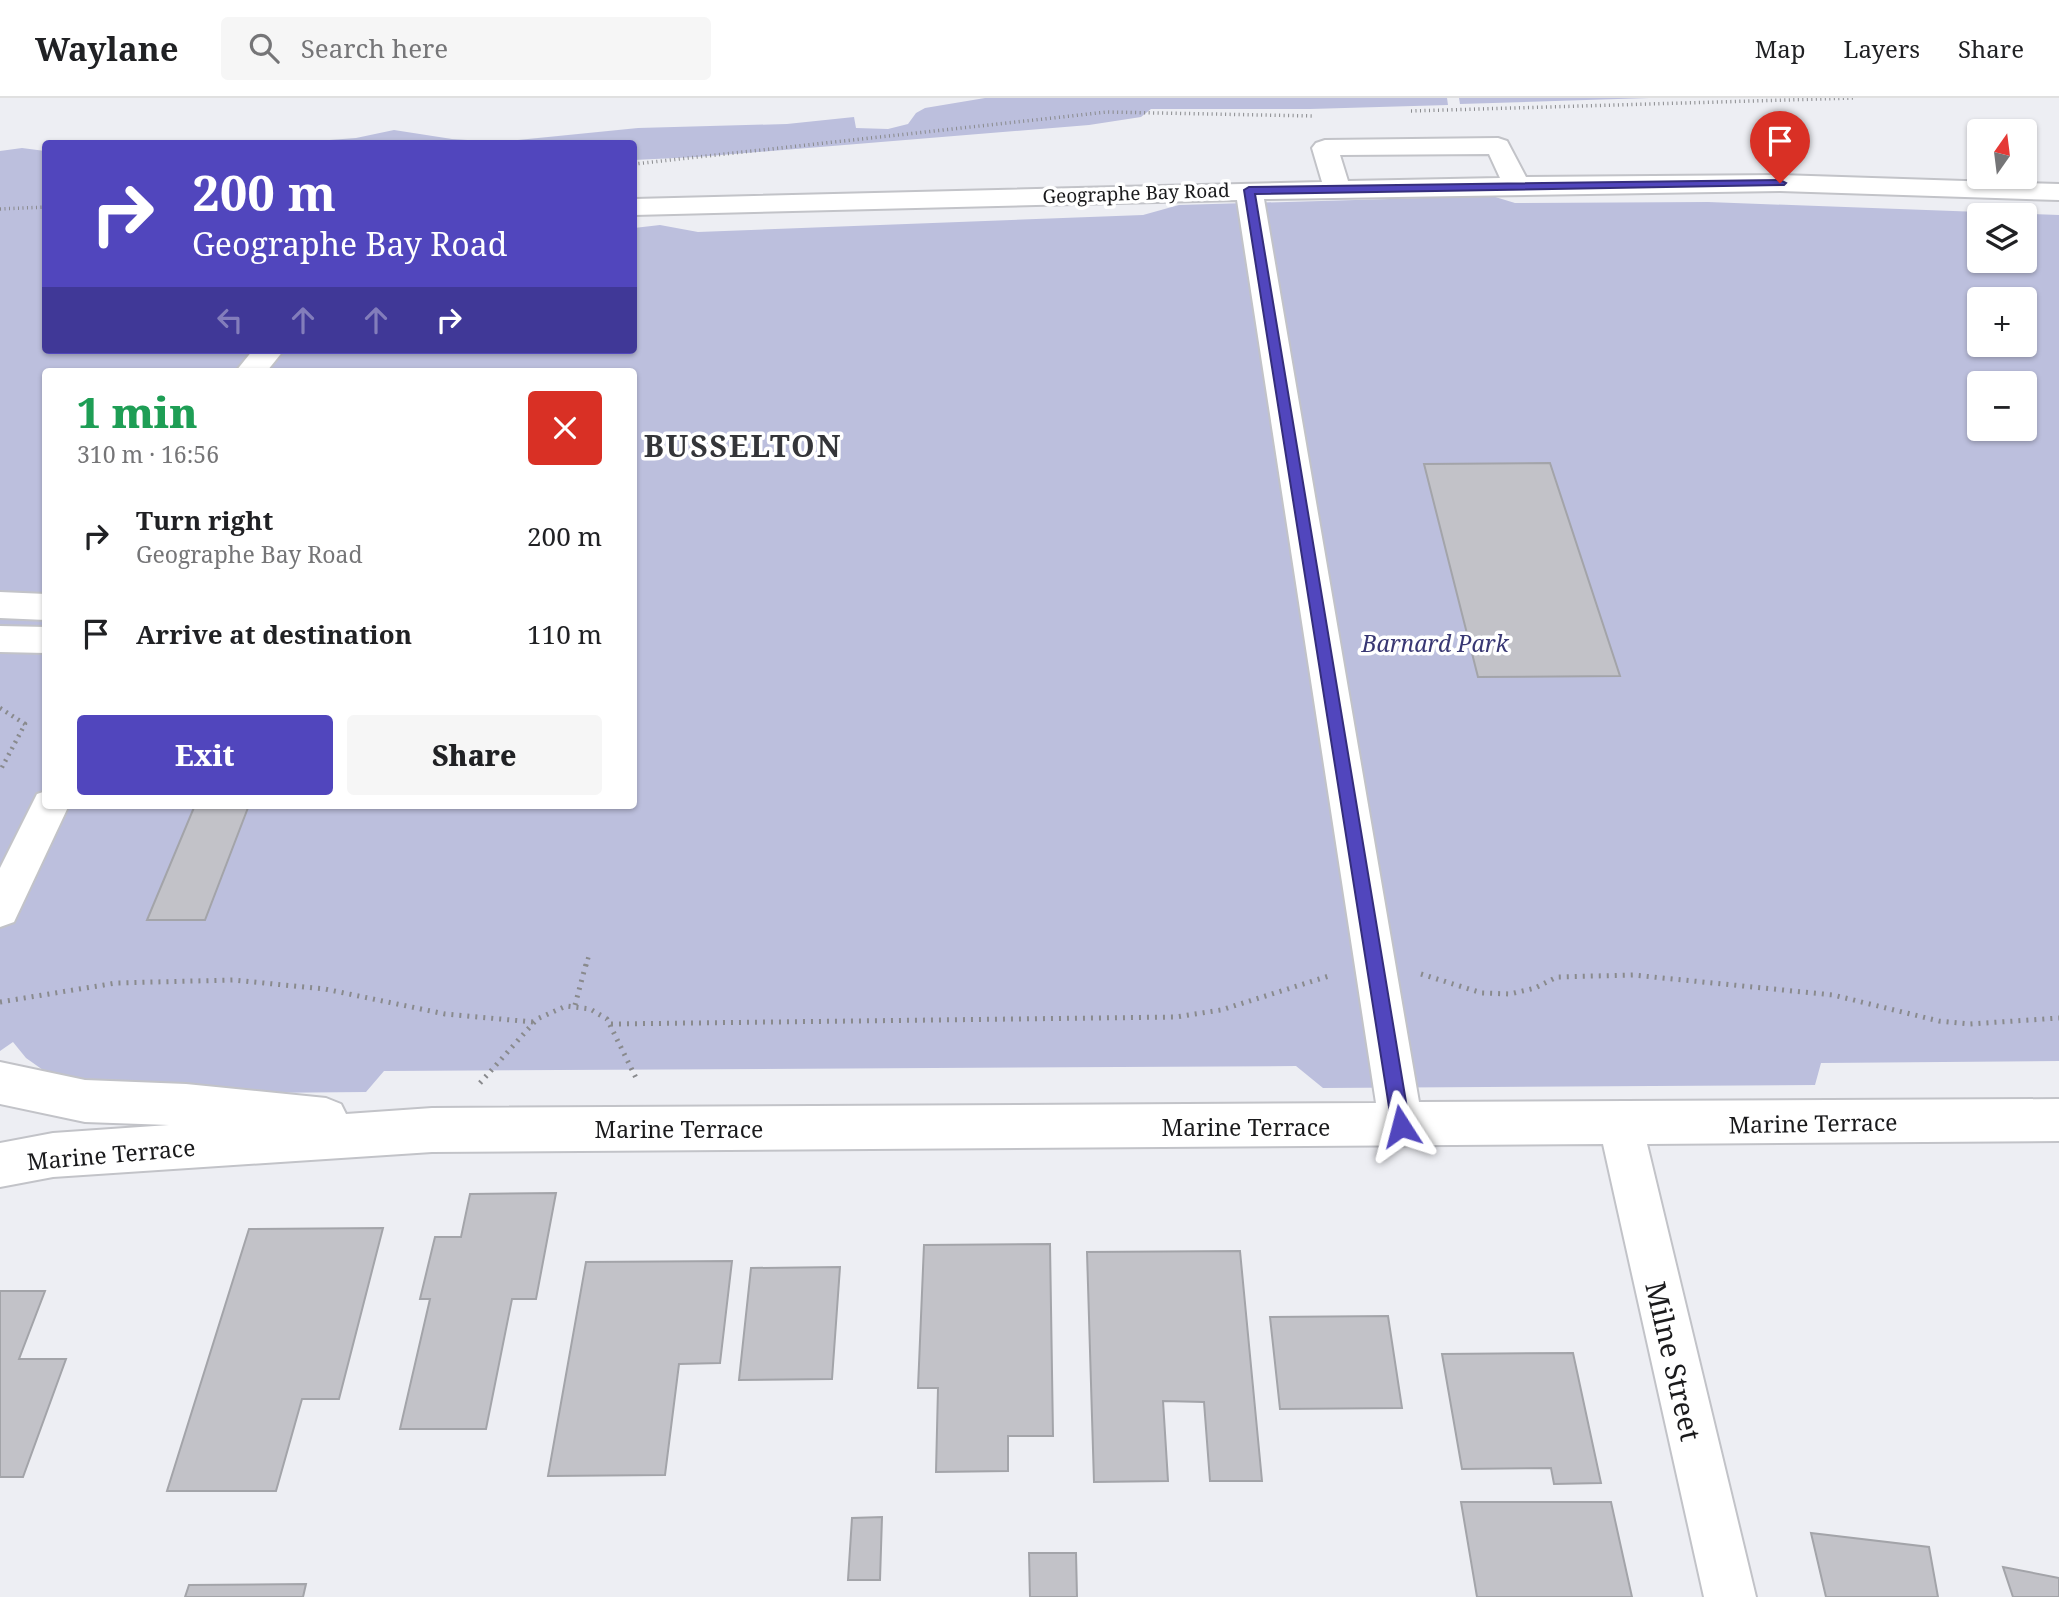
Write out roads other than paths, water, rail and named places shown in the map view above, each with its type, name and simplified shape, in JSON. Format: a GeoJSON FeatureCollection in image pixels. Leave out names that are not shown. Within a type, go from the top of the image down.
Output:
{"type":"FeatureCollection","features":[{"type":"Feature","properties":{"kind":"street"},"geometry":{"type":"LineString","coordinates":[[1337,188],[1325,148],[1498,146],[1517,185]]}},
{"type":"Feature","properties":{"kind":"street","name":"Geographe Bay Road"},"geometry":{"type":"LineString","coordinates":[[637,207],[1517,185],[1780,183],[2059,192]]}},
{"type":"Feature","properties":{"kind":"street"},"geometry":{"type":"LineString","coordinates":[[1249,190],[1401,1126]]}},
{"type":"Feature","properties":{"kind":"street"},"geometry":{"type":"LineString","coordinates":[[254,368],[266,354]]}},
{"type":"Feature","properties":{"kind":"street"},"geometry":{"type":"LineString","coordinates":[[0,605],[42,607]]}},
{"type":"Feature","properties":{"kind":"street"},"geometry":{"type":"LineString","coordinates":[[0,639],[42,640]]}},
{"type":"Feature","properties":{"kind":"street"},"geometry":{"type":"LineString","coordinates":[[0,909],[48,809]]}},
{"type":"Feature","properties":{"kind":"street","name":"Marine Terrace"},"geometry":{"type":"LineString","coordinates":[[0,1083],[85,1101],[186,1105],[432,1130]]}},
{"type":"Feature","properties":{"kind":"street","name":"Marine Terrace"},"geometry":{"type":"LineString","coordinates":[[0,1165],[52,1155],[432,1130],[1623,1125],[2059,1120]]}},
{"type":"Feature","properties":{"kind":"street","name":"Milne Street"},"geometry":{"type":"LineString","coordinates":[[1623,1125],[1626,1157],[1730,1597]]}},
{"type":"Feature","properties":{"kind":"district","name":"BUSSELTON"},"geometry":{"type":"Point","coordinates":[743,445]}},
{"type":"Feature","properties":{"kind":"park label","name":"Barnard Park"},"geometry":{"type":"Point","coordinates":[1435,643]}}]}
